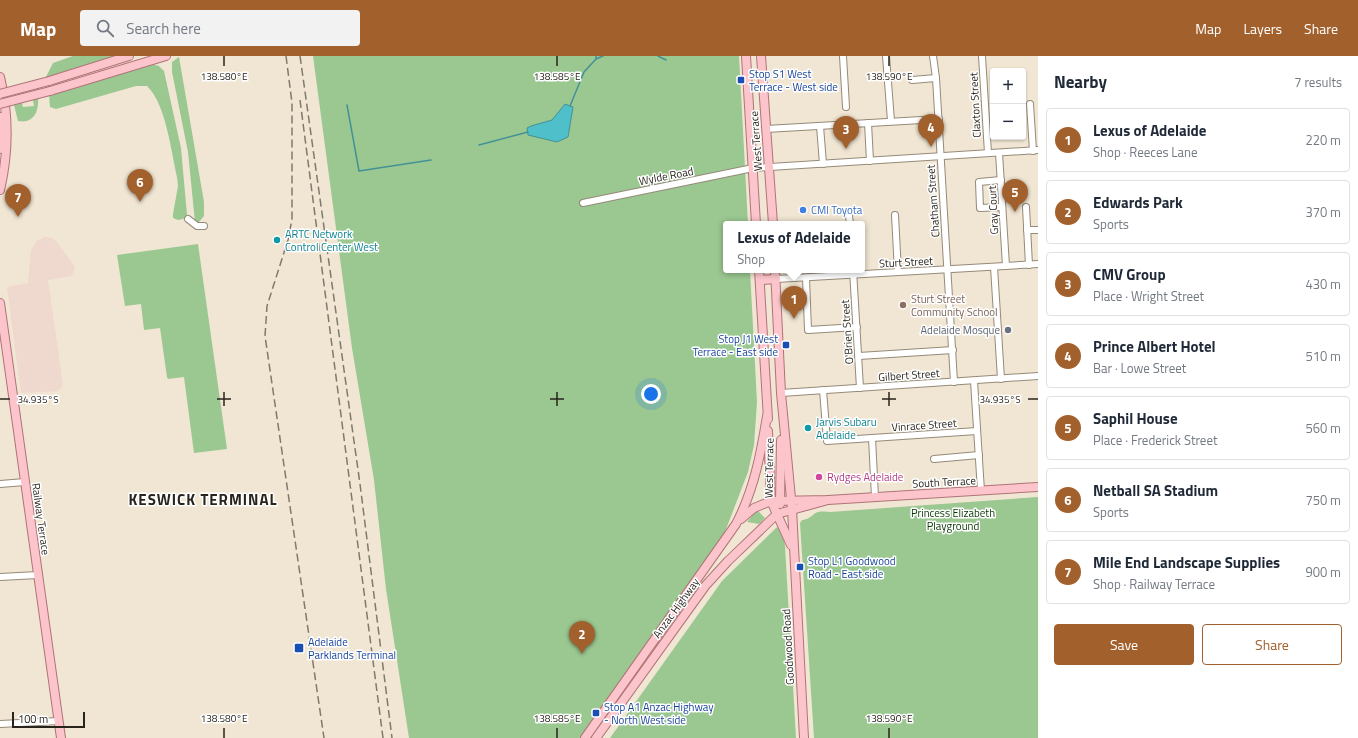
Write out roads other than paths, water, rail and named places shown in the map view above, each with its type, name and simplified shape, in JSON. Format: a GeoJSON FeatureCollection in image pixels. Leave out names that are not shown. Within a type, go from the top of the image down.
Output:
{"type":"FeatureCollection","features":[{"type":"Feature","properties":{"kind":"main road"},"geometry":{"type":"LineString","coordinates":[[0,94],[129,56]]}},
{"type":"Feature","properties":{"kind":"main road"},"geometry":{"type":"LineString","coordinates":[[0,104],[50,91],[166,56]]}},
{"type":"Feature","properties":{"kind":"main road","name":"West Terrace"},"geometry":{"type":"LineString","coordinates":[[746,56],[756,221]]}},
{"type":"Feature","properties":{"kind":"main road","name":"West Terrace"},"geometry":{"type":"LineString","coordinates":[[761,56],[773,221]]}},
{"type":"Feature","properties":{"kind":"main road"},"geometry":{"type":"LineString","coordinates":[[0,77],[6,114],[8,144],[0,190]]}},
{"type":"Feature","properties":{"kind":"main road"},"geometry":{"type":"LineString","coordinates":[[0,101],[2,129],[0,149]]}},
{"type":"Feature","properties":{"kind":"main road","name":"West Terrace"},"geometry":{"type":"LineString","coordinates":[[759,273],[771,501],[777,514]]}},
{"type":"Feature","properties":{"kind":"main road","name":"West Terrace"},"geometry":{"type":"LineString","coordinates":[[775,273],[781,393],[781,500],[777,514]]}},
{"type":"Feature","properties":{"kind":"main road"},"geometry":{"type":"LineString","coordinates":[[760,280],[776,280]]}},
{"type":"Feature","properties":{"kind":"main road","name":"Railway Terrace"},"geometry":{"type":"LineString","coordinates":[[0,303],[62,738]]}},
{"type":"Feature","properties":{"kind":"main road","name":"West Terrace"},"geometry":{"type":"LineString","coordinates":[[781,393],[791,500]]}},
{"type":"Feature","properties":{"kind":"main road","name":"West Terrace"},"geometry":{"type":"LineString","coordinates":[[736,524],[746,503],[754,479],[767,416]]}},
{"type":"Feature","properties":{"kind":"main road","name":"South Terrace"},"geometry":{"type":"LineString","coordinates":[[736,524],[754,508],[771,501],[828,500],[1038,487]]}},
{"type":"Feature","properties":{"kind":"main road","name":"Goodwood Road"},"geometry":{"type":"LineString","coordinates":[[791,500],[804,738]]}},
{"type":"Feature","properties":{"kind":"main road","name":"South Terrace"},"geometry":{"type":"LineString","coordinates":[[792,509],[828,500]]}},
{"type":"Feature","properties":{"kind":"main road"},"geometry":{"type":"LineString","coordinates":[[792,525],[797,516],[807,506]]}},
{"type":"Feature","properties":{"kind":"main road","name":"Anzac Highway"},"geometry":{"type":"LineString","coordinates":[[596,738],[706,585],[728,561],[777,514],[792,509]]}},
{"type":"Feature","properties":{"kind":"main road","name":"Goodwood Road"},"geometry":{"type":"LineString","coordinates":[[777,514],[788,535],[794,555]]}},
{"type":"Feature","properties":{"kind":"main road","name":"Anzac Highway"},"geometry":{"type":"LineString","coordinates":[[585,738],[736,524]]}},
{"type":"Feature","properties":{"kind":"street"},"geometry":{"type":"LineString","coordinates":[[843,56],[846,107]]}},
{"type":"Feature","properties":{"kind":"street"},"geometry":{"type":"LineString","coordinates":[[886,56],[891,122]]}},
{"type":"Feature","properties":{"kind":"street","name":"Chatham Street"},"geometry":{"type":"LineString","coordinates":[[933,56],[939,119],[954,382]]}},
{"type":"Feature","properties":{"kind":"street","name":"Claxton Street"},"geometry":{"type":"LineString","coordinates":[[982,56],[988,153]]}},
{"type":"Feature","properties":{"kind":"street"},"geometry":{"type":"LineString","coordinates":[[912,80],[936,78]]}},
{"type":"Feature","properties":{"kind":"street"},"geometry":{"type":"LineString","coordinates":[[1030,104],[1036,150]]}},
{"type":"Feature","properties":{"kind":"street"},"geometry":{"type":"LineString","coordinates":[[766,129],[939,119]]}},
{"type":"Feature","properties":{"kind":"street"},"geometry":{"type":"LineString","coordinates":[[868,123],[870,161]]}},
{"type":"Feature","properties":{"kind":"street"},"geometry":{"type":"LineString","coordinates":[[820,126],[823,164]]}},
{"type":"Feature","properties":{"kind":"street","name":"Wylde Road"},"geometry":{"type":"LineString","coordinates":[[583,203],[753,168],[1036,150]]}},
{"type":"Feature","properties":{"kind":"street","name":"Gray Court"},"geometry":{"type":"LineString","coordinates":[[999,153],[1006,266]]}},
{"type":"Feature","properties":{"kind":"street"},"geometry":{"type":"LineString","coordinates":[[1001,180],[979,182],[980,208],[1002,207]]}},
{"type":"Feature","properties":{"kind":"street"},"geometry":{"type":"LineString","coordinates":[[1026,207],[1029,265]]}},
{"type":"Feature","properties":{"kind":"street"},"geometry":{"type":"LineString","coordinates":[[895,215],[898,272]]}},
{"type":"Feature","properties":{"kind":"street"},"geometry":{"type":"LineString","coordinates":[[849,216],[850,221]]}},
{"type":"Feature","properties":{"kind":"street"},"geometry":{"type":"LineString","coordinates":[[188,219],[197,226],[204,226]]}},
{"type":"Feature","properties":{"kind":"street"},"geometry":{"type":"LineString","coordinates":[[1027,230],[1038,230]]}},
{"type":"Feature","properties":{"kind":"street","name":"Sturt Street"},"geometry":{"type":"LineString","coordinates":[[865,272],[898,272],[1038,264]]}},
{"type":"Feature","properties":{"kind":"street"},"geometry":{"type":"LineString","coordinates":[[994,267],[1001,379]]}},
{"type":"Feature","properties":{"kind":"street","name":"Sturt Street"},"geometry":{"type":"LineString","coordinates":[[776,280],[845,273]]}},
{"type":"Feature","properties":{"kind":"street","name":"O'Brien Street"},"geometry":{"type":"LineString","coordinates":[[853,273],[860,388]]}},
{"type":"Feature","properties":{"kind":"street"},"geometry":{"type":"LineString","coordinates":[[806,278],[808,330],[857,327]]}},
{"type":"Feature","properties":{"kind":"street"},"geometry":{"type":"LineString","coordinates":[[858,356],[953,350]]}},
{"type":"Feature","properties":{"kind":"street","name":"Gilbert Street"},"geometry":{"type":"LineString","coordinates":[[781,393],[1038,376]]}},
{"type":"Feature","properties":{"kind":"street"},"geometry":{"type":"LineString","coordinates":[[974,380],[982,491]]}},
{"type":"Feature","properties":{"kind":"street","name":"Vinrace Street"},"geometry":{"type":"LineString","coordinates":[[823,390],[827,441],[977,431]]}},
{"type":"Feature","properties":{"kind":"street"},"geometry":{"type":"LineString","coordinates":[[872,438],[875,497]]}},
{"type":"Feature","properties":{"kind":"street"},"geometry":{"type":"LineString","coordinates":[[934,459],[979,456]]}},
{"type":"Feature","properties":{"kind":"street"},"geometry":{"type":"LineString","coordinates":[[0,484],[25,482]]}},
{"type":"Feature","properties":{"kind":"street"},"geometry":{"type":"LineString","coordinates":[[0,577],[38,575]]}},
{"type":"Feature","properties":{"kind":"street"},"geometry":{"type":"LineString","coordinates":[[0,724],[59,721]]}},
{"type":"Feature","properties":{"kind":"water"},"geometry":{"type":"Polygon","coordinates":[[[565,104],[573,107],[568,137],[557,142],[528,135],[527,128],[552,120],[565,104]]]}},
{"type":"Feature","properties":{"kind":"waterway"},"geometry":{"type":"LineString","coordinates":[[570,106],[584,72],[596,59],[596,56]]}},
{"type":"Feature","properties":{"kind":"waterway"},"geometry":{"type":"LineString","coordinates":[[596,59],[603,56]]}},
{"type":"Feature","properties":{"kind":"waterway"},"geometry":{"type":"LineString","coordinates":[[658,56],[666,60]]}},
{"type":"Feature","properties":{"kind":"waterway"},"geometry":{"type":"LineString","coordinates":[[347,105],[359,171],[431,160]]}},
{"type":"Feature","properties":{"kind":"waterway"},"geometry":{"type":"LineString","coordinates":[[479,145],[528,132]]}},
{"type":"Feature","properties":{"kind":"railway"},"geometry":{"type":"LineString","coordinates":[[286,56],[292,103],[292,219],[288,240],[267,306],[265,336],[324,738]]}},
{"type":"Feature","properties":{"kind":"railway"},"geometry":{"type":"LineString","coordinates":[[300,56],[360,484],[392,738]]}},
{"type":"Feature","properties":{"kind":"railway"},"geometry":{"type":"LineString","coordinates":[[300,100],[383,738]]}},
{"type":"Feature","properties":{"kind":"place","name":"Stop S1 West Terrace - West side"},"geometry":{"type":"Point","coordinates":[741,80]}},
{"type":"Feature","properties":{"kind":"place","name":"Prince Albert Hotel"},"geometry":{"type":"Point","coordinates":[931,147]}},
{"type":"Feature","properties":{"kind":"place","name":"CMV Group"},"geometry":{"type":"Point","coordinates":[846,149]}},
{"type":"Feature","properties":{"kind":"place","name":"Netball SA Stadium"},"geometry":{"type":"Point","coordinates":[140,202]}},
{"type":"Feature","properties":{"kind":"place","name":"CMI Toyota"},"geometry":{"type":"Point","coordinates":[803,210]}},
{"type":"Feature","properties":{"kind":"place","name":"Saphil House"},"geometry":{"type":"Point","coordinates":[1015,212]}},
{"type":"Feature","properties":{"kind":"place","name":"Mile End Landscape Supplies"},"geometry":{"type":"Point","coordinates":[18,217]}},
{"type":"Feature","properties":{"kind":"place","name":"ARTC Network Control Center West"},"geometry":{"type":"Point","coordinates":[277,240]}},
{"type":"Feature","properties":{"kind":"place","name":"Sturt Street Community School"},"geometry":{"type":"Point","coordinates":[903,305]}},
{"type":"Feature","properties":{"kind":"place","name":"Lexus of Adelaide"},"geometry":{"type":"Point","coordinates":[794,319]}},
{"type":"Feature","properties":{"kind":"place","name":"Adelaide Mosque"},"geometry":{"type":"Point","coordinates":[1008,330]}},
{"type":"Feature","properties":{"kind":"place","name":"Stop J1 West Terrace - East side"},"geometry":{"type":"Point","coordinates":[786,345]}},
{"type":"Feature","properties":{"kind":"place","name":"Jarvis Subaru Adelaide"},"geometry":{"type":"Point","coordinates":[808,428]}},
{"type":"Feature","properties":{"kind":"place","name":"Rydges Adelaide"},"geometry":{"type":"Point","coordinates":[819,477]}},
{"type":"Feature","properties":{"kind":"place","name":"Stop L1 Goodwood Road - East side"},"geometry":{"type":"Point","coordinates":[800,567]}},
{"type":"Feature","properties":{"kind":"place","name":"Adelaide Parklands Terminal"},"geometry":{"type":"Point","coordinates":[299,648]}},
{"type":"Feature","properties":{"kind":"place","name":"Edwards Park"},"geometry":{"type":"Point","coordinates":[582,654]}},
{"type":"Feature","properties":{"kind":"place","name":"Stop A1 Anzac Highway - North West side"},"geometry":{"type":"Point","coordinates":[596,713]}},
{"type":"Feature","properties":{"kind":"district","name":"KESWICK TERMINAL"},"geometry":{"type":"Point","coordinates":[203,499]}},
{"type":"Feature","properties":{"kind":"park label","name":"Princess Elizabeth Playground"},"geometry":{"type":"Point","coordinates":[953,519]}}]}
